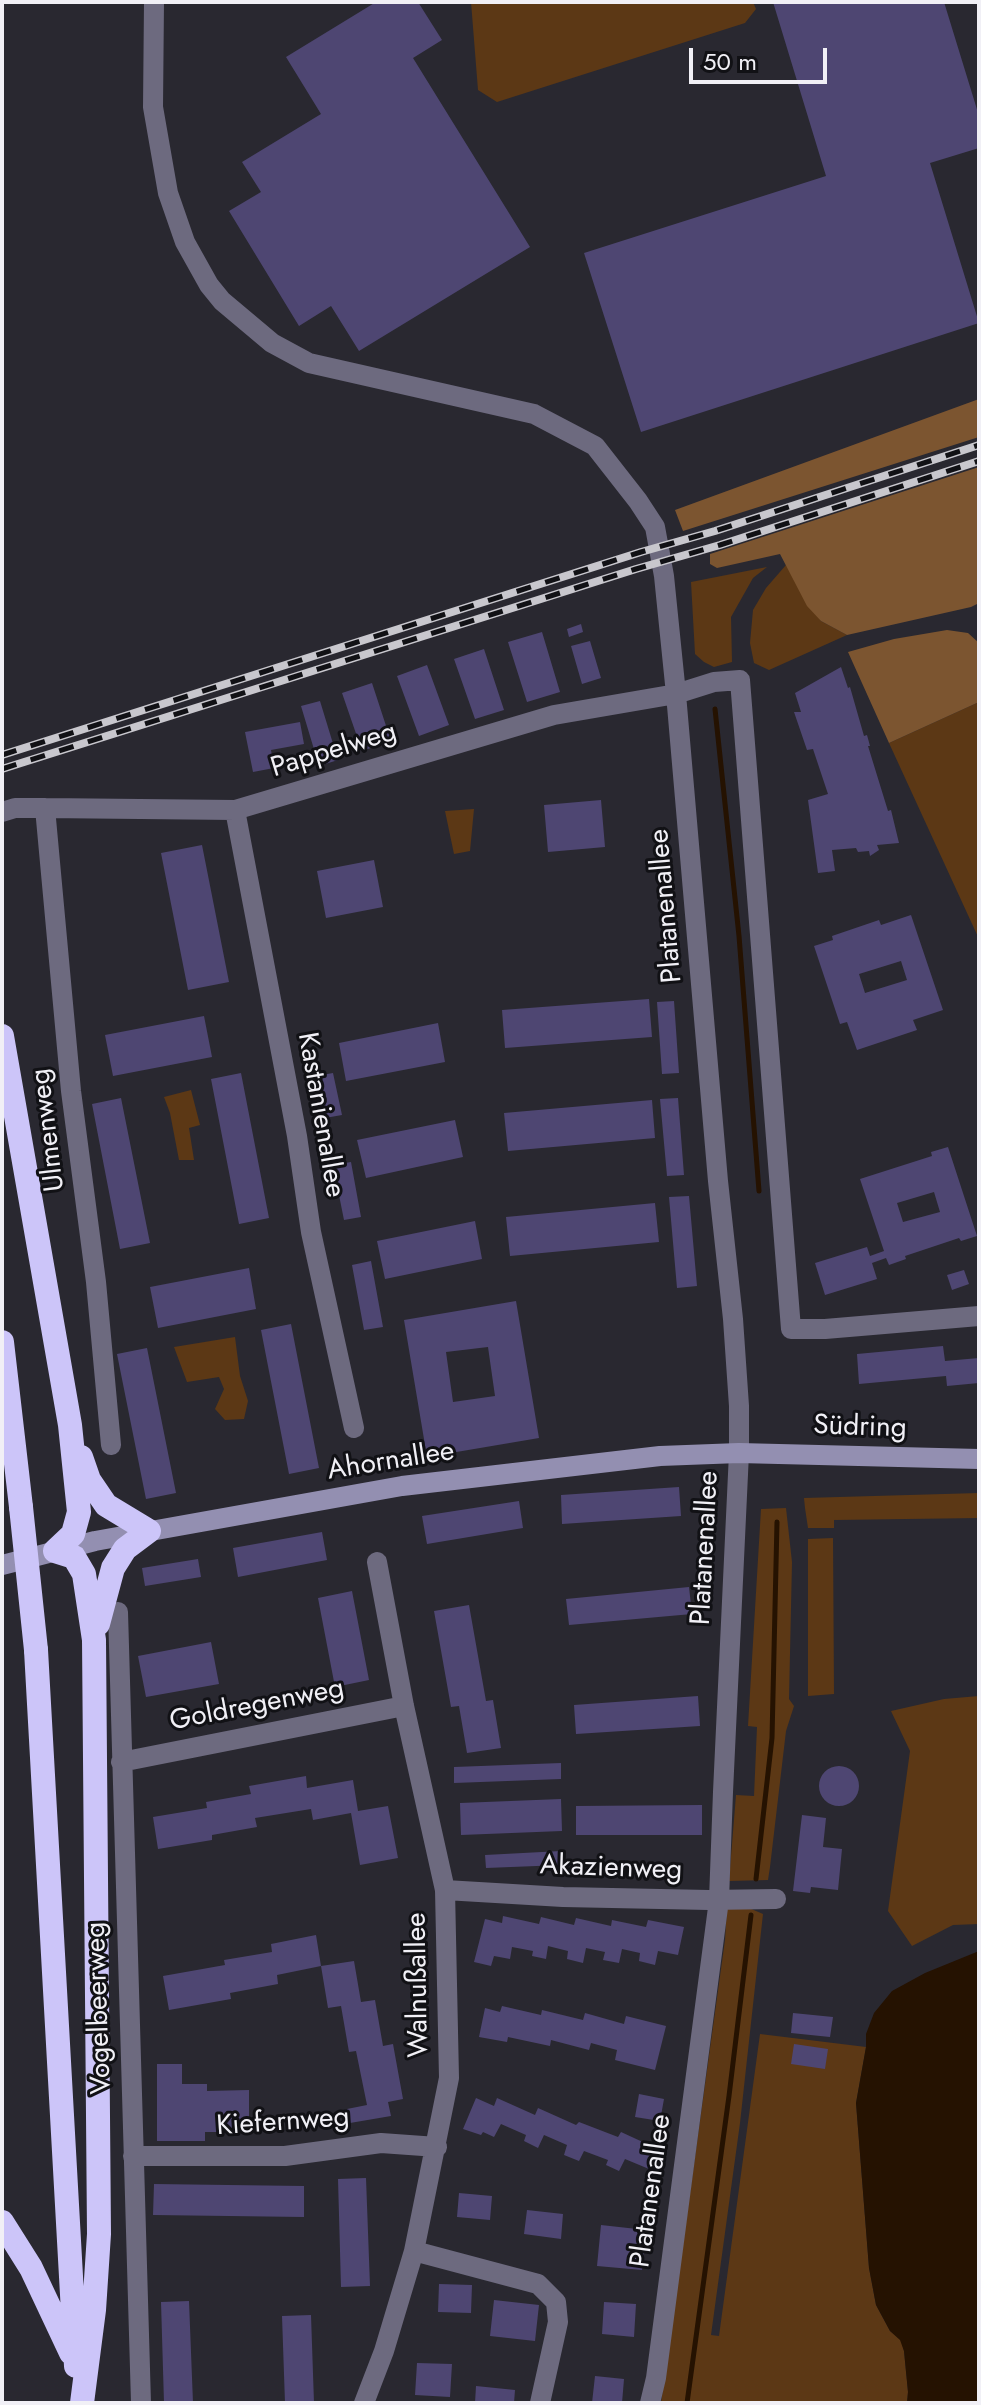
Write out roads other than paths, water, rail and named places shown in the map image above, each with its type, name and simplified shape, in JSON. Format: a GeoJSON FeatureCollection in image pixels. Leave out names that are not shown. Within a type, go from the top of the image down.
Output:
{"type":"FeatureCollection","features":[{"type":"Feature","properties":{"kind":"highway"},"geometry":{"type":"LineString","coordinates":[[2,1036],[70,1425],[79,1512],[73,1534],[55,1551],[74,1557],[84,1574],[94,1640],[99,2234],[94,2310],[80,2403]]}},
{"type":"Feature","properties":{"kind":"highway"},"geometry":{"type":"LineString","coordinates":[[2,1342],[36,1650],[75,2362],[80,2403]]}},
{"type":"Feature","properties":{"kind":"highway"},"geometry":{"type":"LineString","coordinates":[[70,1425],[89,1480],[106,1505],[149,1531],[125,1549],[113,1568],[94,1640]]}},
{"type":"Feature","properties":{"kind":"highway"},"geometry":{"type":"LineString","coordinates":[[2,2222],[31,2268],[75,2362]]}},
{"type":"Feature","properties":{"kind":"street","name":"Platanenallee"},"geometry":{"type":"LineString","coordinates":[[154,2],[153,107],[168,193],[185,242],[209,285],[222,301],[272,343],[309,363],[534,414],[595,446],[655,527],[664,576],[676,694],[718,1181],[733,1319],[739,1453],[719,1900],[656,2378],[650,2403]]}},
{"type":"Feature","properties":{"kind":"street"},"geometry":{"type":"LineString","coordinates":[[676,694],[714,682],[740,680],[791,1329],[979,1316]]}},
{"type":"Feature","properties":{"kind":"street","name":"Pappelweg"},"geometry":{"type":"LineString","coordinates":[[2,812],[15,808],[235,810],[554,715],[676,694]]}},
{"type":"Feature","properties":{"kind":"street","name":"Ulmenweg"},"geometry":{"type":"LineString","coordinates":[[45,808],[71,1091],[96,1282],[111,1445]]}},
{"type":"Feature","properties":{"kind":"street","name":"Kastanienallee"},"geometry":{"type":"LineString","coordinates":[[235,810],[297,1136],[311,1232],[354,1428]]}},
{"type":"Feature","properties":{"kind":"street","name":"Südring"},"geometry":{"type":"LineString","coordinates":[[739,1453],[979,1459]]}},
{"type":"Feature","properties":{"kind":"street","name":"Ahornallee"},"geometry":{"type":"LineString","coordinates":[[55,1551],[402,1486],[660,1456],[739,1453]]}},
{"type":"Feature","properties":{"kind":"street"},"geometry":{"type":"LineString","coordinates":[[2,1565],[55,1551]]}},
{"type":"Feature","properties":{"kind":"street","name":"Walnußallee"},"geometry":{"type":"LineString","coordinates":[[364,2403],[384,2351],[414,2251],[449,2078],[445,1890],[404,1706],[377,1562]]}},
{"type":"Feature","properties":{"kind":"street","name":"Vogelbeerweg"},"geometry":{"type":"LineString","coordinates":[[118,1612],[141,2403]]}},
{"type":"Feature","properties":{"kind":"street","name":"Goldregenweg"},"geometry":{"type":"LineString","coordinates":[[121,1762],[404,1706]]}},
{"type":"Feature","properties":{"kind":"street","name":"Akazienweg"},"geometry":{"type":"LineString","coordinates":[[445,1890],[563,1897],[776,1899]]}},
{"type":"Feature","properties":{"kind":"street","name":"Kiefernweg"},"geometry":{"type":"LineString","coordinates":[[133,2156],[285,2156],[381,2143],[437,2147]]}},
{"type":"Feature","properties":{"kind":"street"},"geometry":{"type":"LineString","coordinates":[[414,2251],[538,2284],[556,2302],[558,2322],[540,2403]]}},
{"type":"Feature","properties":{"kind":"waterway"},"geometry":{"type":"LineString","coordinates":[[715,709],[739,936],[759,1191]]}},
{"type":"Feature","properties":{"kind":"waterway"},"geometry":{"type":"LineString","coordinates":[[756,1879],[772,1738],[777,1522]]}},
{"type":"Feature","properties":{"kind":"waterway"},"geometry":{"type":"LineString","coordinates":[[687,2403],[751,1915]]}},
{"type":"Feature","properties":{"kind":"railway"},"geometry":{"type":"LineString","coordinates":[[2,755],[979,445]]}},
{"type":"Feature","properties":{"kind":"railway"},"geometry":{"type":"LineString","coordinates":[[2,769],[979,461]]}}]}
